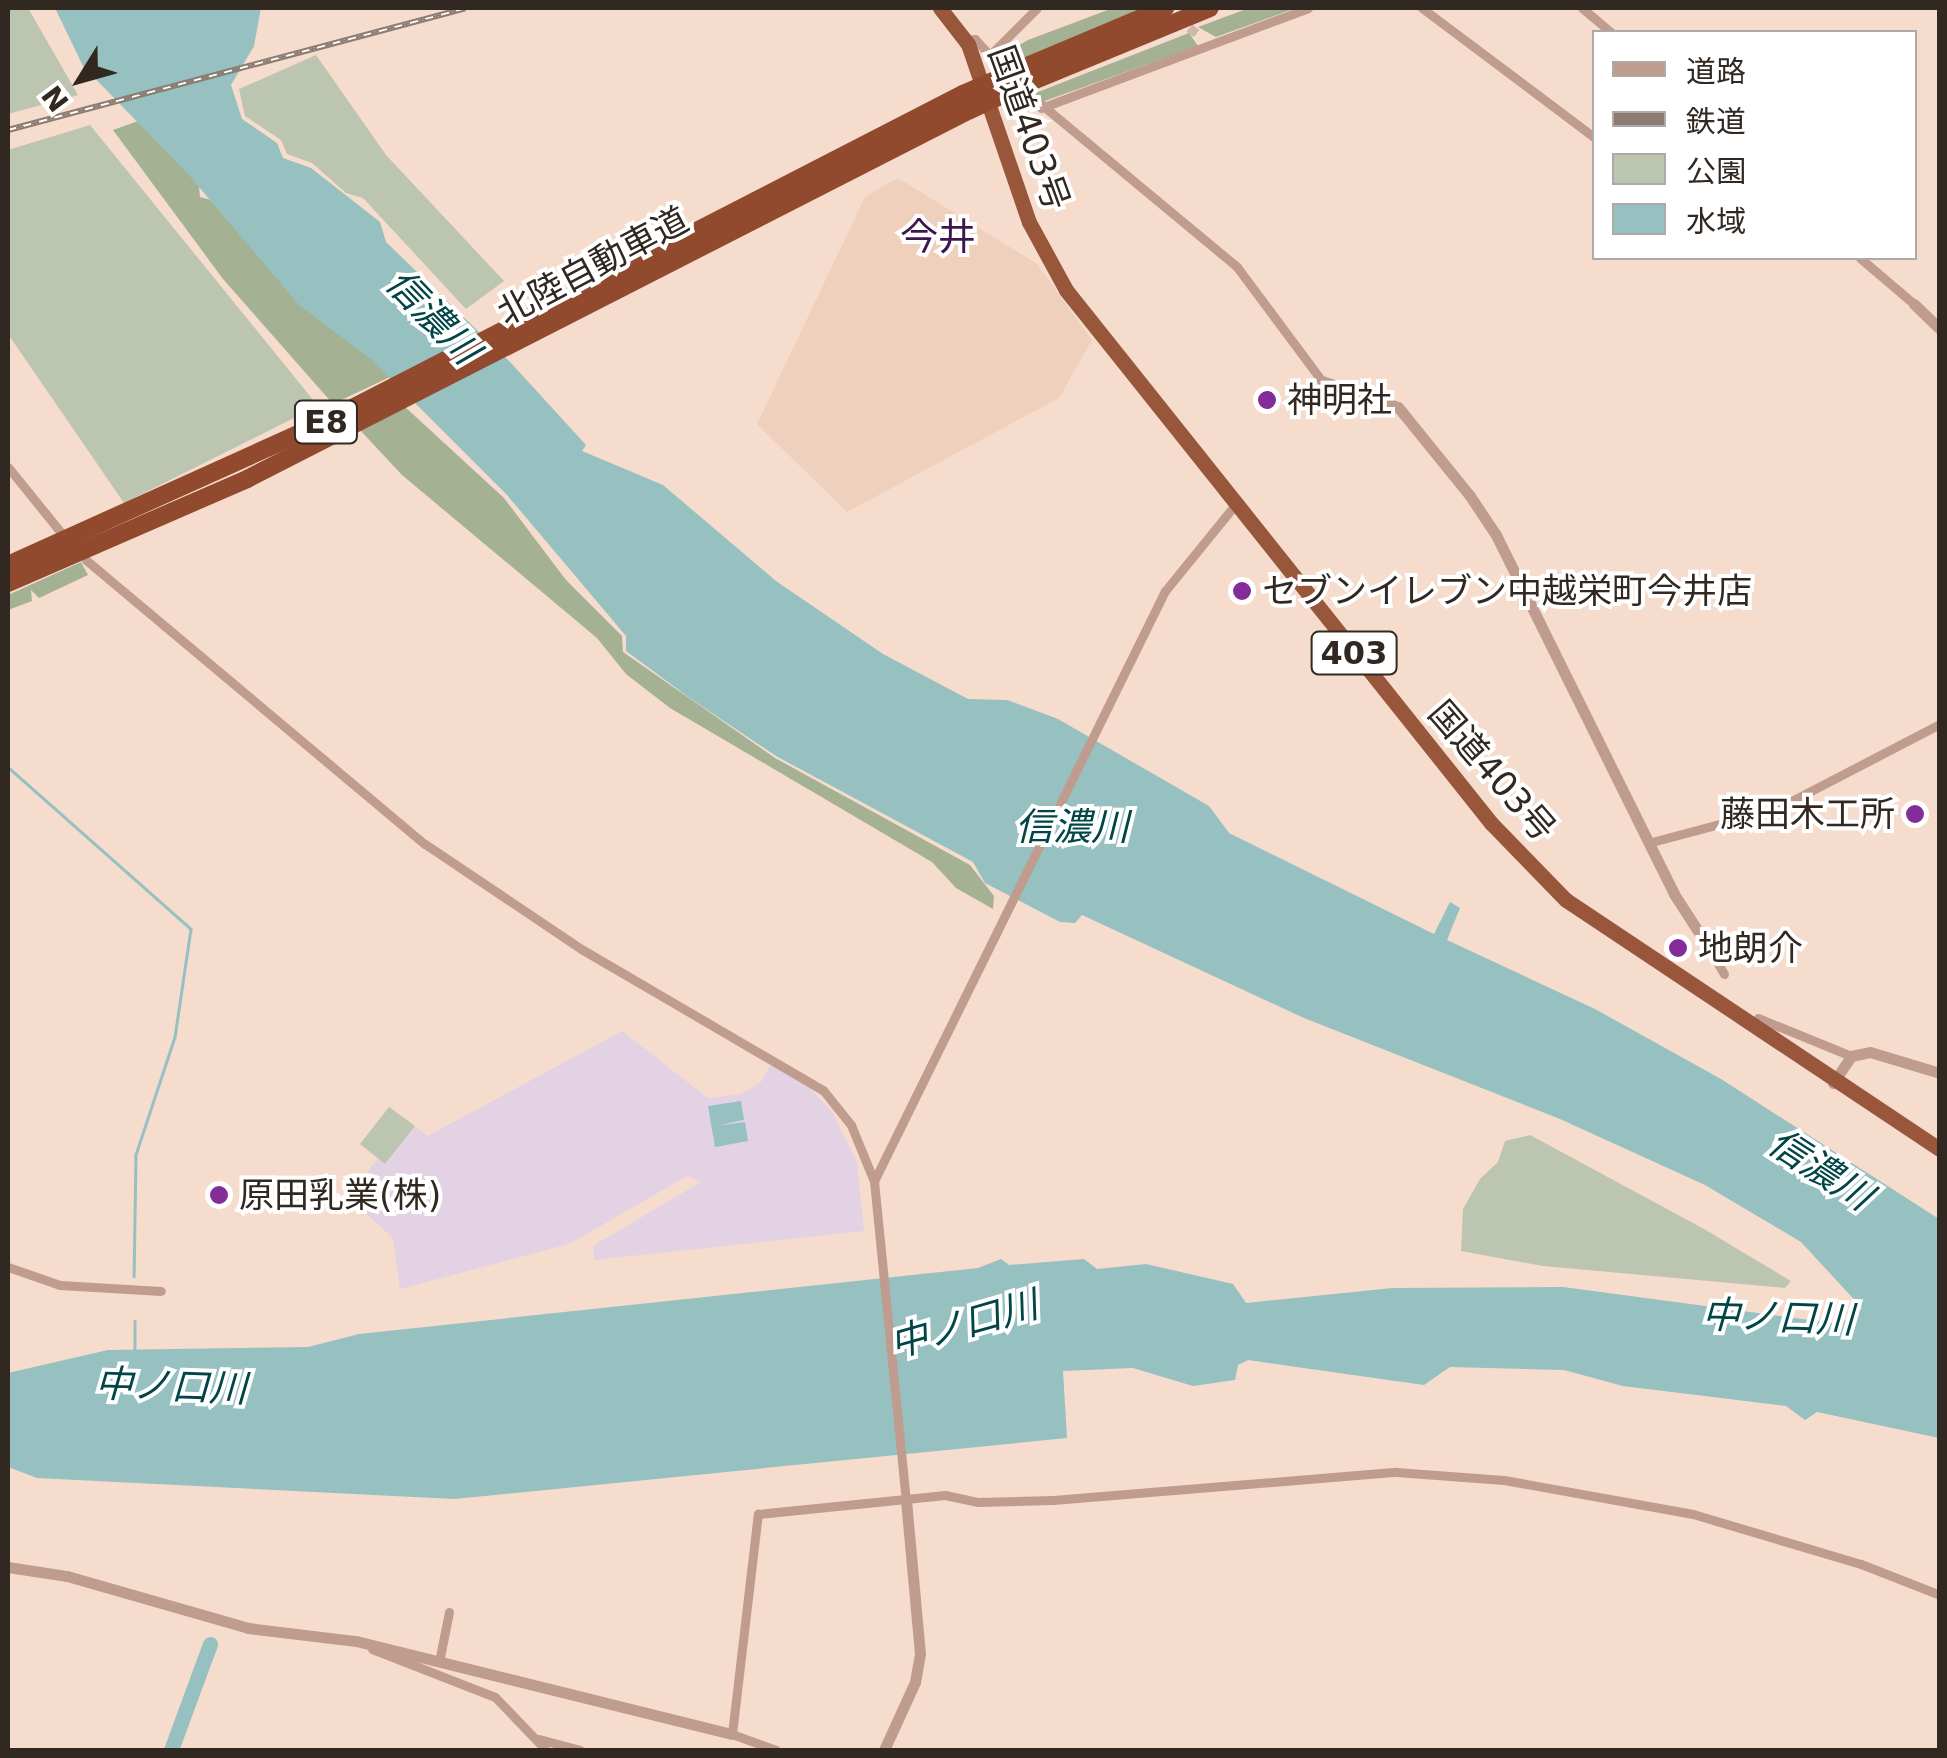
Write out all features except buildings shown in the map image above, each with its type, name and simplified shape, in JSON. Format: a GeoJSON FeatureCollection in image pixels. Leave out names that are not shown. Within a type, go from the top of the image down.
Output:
{"type":"FeatureCollection","features":[{"type":"Feature","properties":{"kind":"highway","name":"国道403号"},"geometry":{"type":"LineString","coordinates":[[940,8],[965,40],[1042,252],[1234,506],[1469,796],[1566,900],[1833,1083],[1940,1150]]}},
{"type":"Feature","properties":{"kind":"highway","name":"北陸自動車道"},"geometry":{"type":"LineString","coordinates":[[8,583],[327,422],[544,306],[1165,8]]}},
{"type":"Feature","properties":{"kind":"highway","name":"北陸自動車道"},"geometry":{"type":"LineString","coordinates":[[1030,74],[1210,8]]}},
{"type":"Feature","properties":{"kind":"highway","name":"北陸自動車道"},"geometry":{"type":"LineString","coordinates":[[8,565],[109,532],[559,322],[966,102]]}},
{"type":"Feature","properties":{"kind":"street"},"geometry":{"type":"LineString","coordinates":[[988,56],[1037,8]]}},
{"type":"Feature","properties":{"kind":"street"},"geometry":{"type":"LineString","coordinates":[[1041,108],[1308,8]]}},
{"type":"Feature","properties":{"kind":"street"},"geometry":{"type":"LineString","coordinates":[[1422,8],[1592,135]]}},
{"type":"Feature","properties":{"kind":"street"},"geometry":{"type":"LineString","coordinates":[[1582,8],[1609,30]]}},
{"type":"Feature","properties":{"kind":"street"},"geometry":{"type":"LineString","coordinates":[[1200,36],[1211,45]]}},
{"type":"Feature","properties":{"kind":"street"},"geometry":{"type":"LineString","coordinates":[[965,40],[975,39],[1041,108],[1237,268],[1322,381],[1398,407],[1470,496],[1496,535],[1648,843],[1724,974]]}},
{"type":"Feature","properties":{"kind":"street"},"geometry":{"type":"LineString","coordinates":[[1862,260],[1940,330]]}},
{"type":"Feature","properties":{"kind":"street"},"geometry":{"type":"LineString","coordinates":[[8,467],[62,534]]}},
{"type":"Feature","properties":{"kind":"street"},"geometry":{"type":"LineString","coordinates":[[874,1180],[1165,590],[1234,506]]}},
{"type":"Feature","properties":{"kind":"street"},"geometry":{"type":"LineString","coordinates":[[86,560],[373,806],[583,950],[813,1080],[850,1125],[874,1180],[920,1654],[915,1682],[884,1750]]}},
{"type":"Feature","properties":{"kind":"street"},"geometry":{"type":"LineString","coordinates":[[1648,843],[1776,808],[1940,724]]}},
{"type":"Feature","properties":{"kind":"street"},"geometry":{"type":"LineString","coordinates":[[1758,1018],[1851,1056],[1870,1052],[1940,1073]]}},
{"type":"Feature","properties":{"kind":"street"},"geometry":{"type":"LineString","coordinates":[[1833,1083],[1851,1056]]}},
{"type":"Feature","properties":{"kind":"street"},"geometry":{"type":"LineString","coordinates":[[8,1267],[60,1285],[161,1290]]}},
{"type":"Feature","properties":{"kind":"street"},"geometry":{"type":"LineString","coordinates":[[732,1734],[758,1514],[906,1499],[1053,1500],[1396,1472],[1504,1480],[1693,1514],[1862,1564],[1940,1595]]}},
{"type":"Feature","properties":{"kind":"street"},"geometry":{"type":"LineString","coordinates":[[8,1567],[67,1576],[248,1628],[356,1641],[732,1734],[776,1750]]}},
{"type":"Feature","properties":{"kind":"street"},"geometry":{"type":"LineString","coordinates":[[439,1662],[449,1612]]}},
{"type":"Feature","properties":{"kind":"street"},"geometry":{"type":"LineString","coordinates":[[356,1641],[496,1697],[546,1750]]}},
{"type":"Feature","properties":{"kind":"street"},"geometry":{"type":"LineString","coordinates":[[536,1738],[580,1750]]}},
{"type":"Feature","properties":{"kind":"shaded area"},"geometry":{"type":"Polygon","coordinates":[[[898,178],[1037,264],[1092,340],[1059,398],[847,512],[757,424],[865,197],[898,178]]]}},
{"type":"Feature","properties":{"kind":"shaded area"},"geometry":{"type":"Polygon","coordinates":[[[622,1031],[708,1098],[741,1094],[761,1082],[770,1065],[806,1084],[833,1113],[857,1163],[864,1231],[594,1260],[593,1246],[701,1182],[687,1176],[569,1244],[400,1289],[393,1238],[348,1197],[378,1158],[386,1163],[415,1126],[428,1136],[622,1031]]]}},
{"type":"Feature","properties":{"kind":"green space"},"geometry":{"type":"Polygon","coordinates":[[[8,8],[28,8],[78,95],[8,114],[8,8]]]}},
{"type":"Feature","properties":{"kind":"green space"},"geometry":{"type":"Polygon","coordinates":[[[1113,8],[1153,8],[1014,62],[1016,47],[1028,40],[1113,8]]]}},
{"type":"Feature","properties":{"kind":"green space"},"geometry":{"type":"Polygon","coordinates":[[[1249,8],[1296,8],[1216,37],[1198,27],[1249,8]]]}},
{"type":"Feature","properties":{"kind":"green space"},"geometry":{"type":"Polygon","coordinates":[[[1189,33],[1198,46],[1042,102],[1033,94],[1189,33]]]}},
{"type":"Feature","properties":{"kind":"green space"},"geometry":{"type":"Polygon","coordinates":[[[316,55],[386,155],[504,281],[466,309],[363,198],[346,193],[312,163],[287,154],[281,140],[245,116],[239,89],[316,55]]]}},
{"type":"Feature","properties":{"kind":"green space"},"geometry":{"type":"Polygon","coordinates":[[[141,120],[198,174],[200,197],[222,203],[394,375],[333,404],[223,279],[113,130],[141,120]]]}},
{"type":"Feature","properties":{"kind":"green space"},"geometry":{"type":"Polygon","coordinates":[[[90,125],[318,406],[124,503],[8,334],[8,150],[90,125]]]}},
{"type":"Feature","properties":{"kind":"green space"},"geometry":{"type":"Polygon","coordinates":[[[404,406],[504,498],[566,580],[622,636],[623,652],[775,758],[970,865],[994,896],[993,909],[956,888],[932,862],[670,708],[626,674],[597,638],[402,475],[360,430],[404,406]]]}},
{"type":"Feature","properties":{"kind":"green space"},"geometry":{"type":"Polygon","coordinates":[[[81,562],[88,575],[39,598],[31,590],[32,601],[8,610],[8,595],[81,562]]]}},
{"type":"Feature","properties":{"kind":"green space"},"geometry":{"type":"Polygon","coordinates":[[[389,1107],[415,1126],[385,1164],[360,1144],[389,1107]]]}},
{"type":"Feature","properties":{"kind":"green space"},"geometry":{"type":"Polygon","coordinates":[[[1530,1135],[1791,1281],[1785,1288],[1543,1266],[1461,1251],[1463,1209],[1480,1179],[1498,1162],[1505,1141],[1530,1135]]]}},
{"type":"Feature","properties":{"kind":"water"},"geometry":{"type":"Polygon","coordinates":[[[55,8],[261,8],[254,46],[231,85],[242,119],[277,143],[283,158],[311,168],[380,222],[386,242],[511,363],[586,445],[582,451],[663,485],[776,581],[883,654],[968,699],[1007,700],[1058,719],[1209,806],[1229,833],[1434,934],[1450,902],[1460,908],[1447,940],[1595,1009],[1721,1079],[1939,1219],[1939,1438],[1817,1412],[1805,1420],[1786,1406],[1623,1386],[1564,1370],[1450,1367],[1424,1385],[1248,1360],[1238,1365],[1235,1380],[1193,1386],[1133,1368],[1063,1371],[1067,1438],[454,1499],[37,1478],[8,1467],[8,1373],[108,1350],[308,1347],[359,1334],[978,1268],[1001,1259],[1009,1265],[1084,1259],[1097,1269],[1146,1264],[1233,1284],[1246,1303],[1393,1288],[1563,1287],[1840,1324],[1862,1308],[1801,1242],[1705,1185],[1560,1119],[1304,1018],[1082,915],[1075,923],[1060,922],[985,883],[973,862],[776,756],[691,699],[626,651],[626,636],[507,495],[372,360],[299,305],[188,174],[83,66],[55,8]]]}},
{"type":"Feature","properties":{"kind":"water"},"geometry":{"type":"Polygon","coordinates":[[[741,1101],[744,1120],[715,1126],[745,1122],[748,1141],[715,1147],[708,1106],[741,1101]]]}},
{"type":"Feature","properties":{"kind":"waterway"},"geometry":{"type":"LineString","coordinates":[[8,767],[191,929],[175,1037],[136,1155],[134,1276]]}},
{"type":"Feature","properties":{"kind":"waterway","name":"中ノ口川"},"geometry":{"type":"LineString","coordinates":[[135,1321],[135,1350]]}},
{"type":"Feature","properties":{"kind":"waterway"},"geometry":{"type":"LineString","coordinates":[[171,1750],[210,1644]]}},
{"type":"Feature","properties":{"kind":"tunnel"},"geometry":{"type":"LineString","coordinates":[[1179,19],[1200,36]]}},
{"type":"Feature","properties":{"kind":"railway"},"geometry":{"type":"LineString","coordinates":[[8,130],[465,8]]}},
{"type":"Feature","properties":{"kind":"place","name":"神明社"},"geometry":{"type":"Point","coordinates":[1267,400]}},
{"type":"Feature","properties":{"kind":"place","name":"セブンイレブン中越栄町今井店"},"geometry":{"type":"Point","coordinates":[1242,591]}},
{"type":"Feature","properties":{"kind":"place","name":"藤田木工所"},"geometry":{"type":"Point","coordinates":[1915,814]}},
{"type":"Feature","properties":{"kind":"place","name":"地朗介"},"geometry":{"type":"Point","coordinates":[1678,948]}},
{"type":"Feature","properties":{"kind":"place","name":"原田乳業(株)"},"geometry":{"type":"Point","coordinates":[219,1195]}},
{"type":"Feature","properties":{"kind":"district","name":"今井"},"geometry":{"type":"Point","coordinates":[938,238]}},
{"type":"Feature","properties":{"kind":"water label","name":"信濃川"},"geometry":{"type":"Point","coordinates":[432,317]}},
{"type":"Feature","properties":{"kind":"water label","name":"信濃川"},"geometry":{"type":"Point","coordinates":[1072,828]}},
{"type":"Feature","properties":{"kind":"water label","name":"信濃川"},"geometry":{"type":"Point","coordinates":[1820,1170]}}]}
